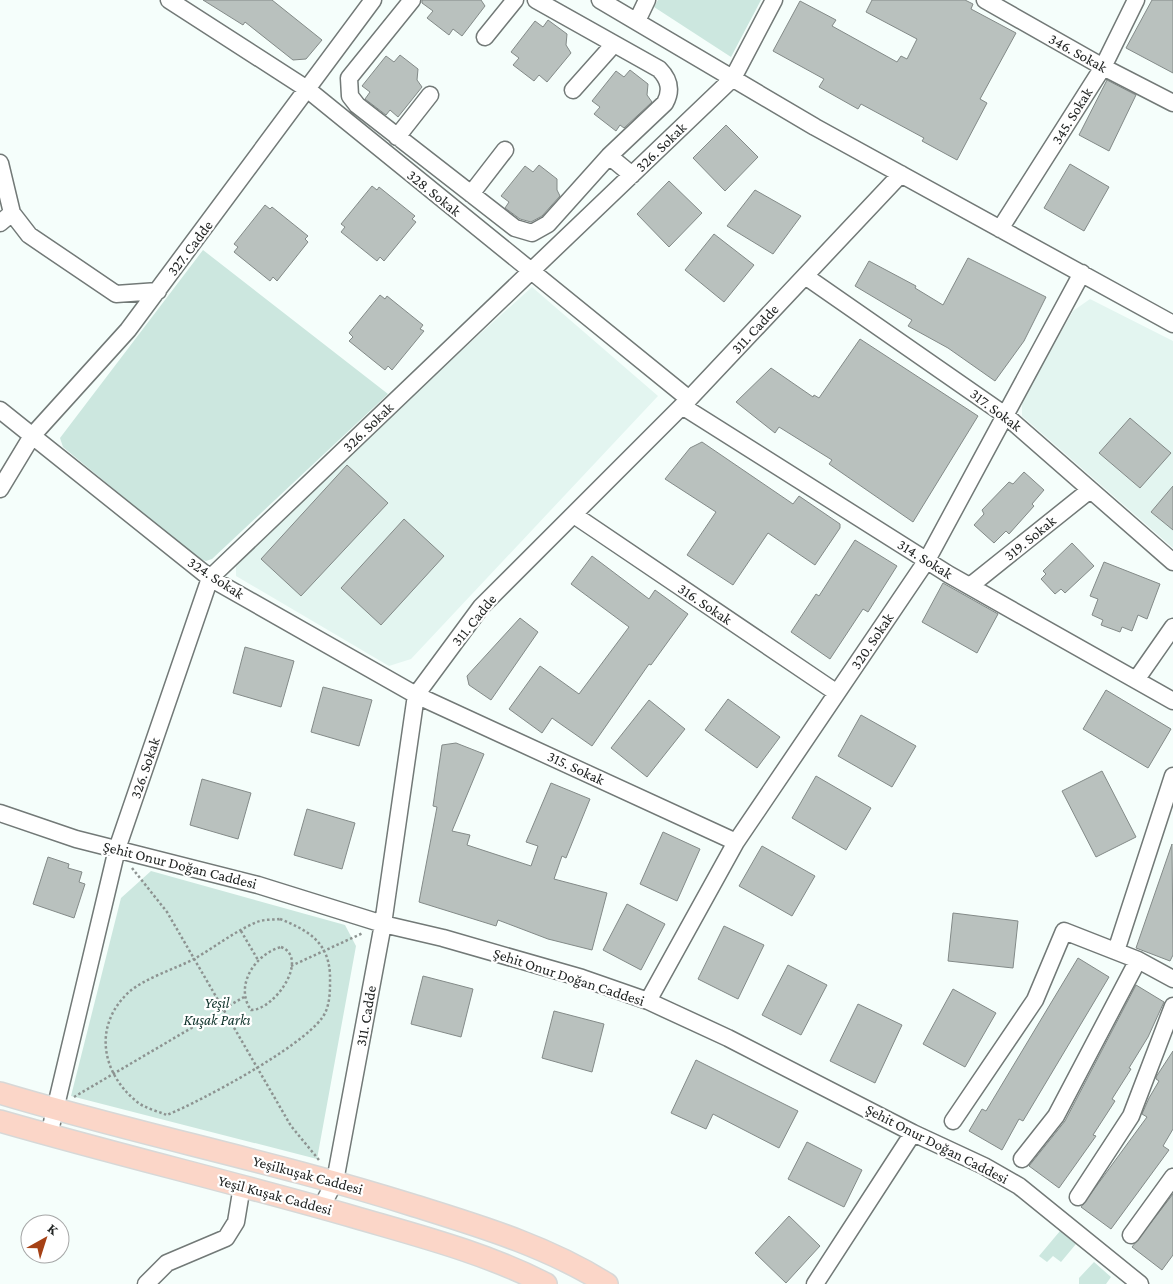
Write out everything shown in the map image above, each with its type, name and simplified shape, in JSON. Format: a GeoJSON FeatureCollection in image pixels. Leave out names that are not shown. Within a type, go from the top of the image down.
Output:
{"type":"FeatureCollection","features":[{"type":"Feature","properties":{"kind":"main road","name":"Yeşilkuşak Caddesi"},"geometry":{"type":"LineString","coordinates":[[0,1093],[54,1109],[336,1181],[505,1234],[552,1254],[607,1284]]}},
{"type":"Feature","properties":{"kind":"main road","name":"Yeşil Kuşak Caddesi"},"geometry":{"type":"LineString","coordinates":[[0,1121],[242,1186],[466,1250],[525,1273],[546,1284]]}},
{"type":"Feature","properties":{"kind":"street","name":"328. Sokak"},"geometry":{"type":"LineString","coordinates":[[169,0],[307,89],[532,272],[686,403]]}},
{"type":"Feature","properties":{"kind":"street","name":"327. Cadde"},"geometry":{"type":"LineString","coordinates":[[0,489],[32,436],[128,330],[373,0]]}},
{"type":"Feature","properties":{"kind":"street"},"geometry":{"type":"LineString","coordinates":[[412,0],[349,78],[350,96],[357,105],[397,137],[515,228],[526,233],[538,231],[548,224],[609,156],[665,103],[669,91],[667,78],[659,69],[536,0]]}},
{"type":"Feature","properties":{"kind":"street"},"geometry":{"type":"LineString","coordinates":[[485,38],[515,0]]}},
{"type":"Feature","properties":{"kind":"street"},"geometry":{"type":"LineString","coordinates":[[600,0],[901,174],[1173,324]]}},
{"type":"Feature","properties":{"kind":"street"},"geometry":{"type":"LineString","coordinates":[[637,21],[647,0]]}},
{"type":"Feature","properties":{"kind":"street","name":"326. Sokak"},"geometry":{"type":"LineString","coordinates":[[49,1135],[117,849],[210,578],[733,78],[774,0]]}},
{"type":"Feature","properties":{"kind":"street","name":"346. Sokak"},"geometry":{"type":"LineString","coordinates":[[985,0],[1103,67],[1173,103]]}},
{"type":"Feature","properties":{"kind":"street","name":"345. Sokak"},"geometry":{"type":"LineString","coordinates":[[1000,228],[1103,67],[1136,0]]}},
{"type":"Feature","properties":{"kind":"street"},"geometry":{"type":"LineString","coordinates":[[573,90],[614,44]]}},
{"type":"Feature","properties":{"kind":"street"},"geometry":{"type":"LineString","coordinates":[[397,137],[430,95]]}},
{"type":"Feature","properties":{"kind":"street"},"geometry":{"type":"LineString","coordinates":[[471,194],[506,150]]}},
{"type":"Feature","properties":{"kind":"street"},"geometry":{"type":"LineString","coordinates":[[609,156],[632,175]]}},
{"type":"Feature","properties":{"kind":"street"},"geometry":{"type":"LineString","coordinates":[[0,163],[6,218],[116,294],[158,291]]}},
{"type":"Feature","properties":{"kind":"street","name":"311. Cadde"},"geometry":{"type":"LineString","coordinates":[[321,1208],[336,1181],[383,924],[416,695],[481,607],[686,403],[901,174]]}},
{"type":"Feature","properties":{"kind":"street","name":"320. Sokak"},"geometry":{"type":"LineString","coordinates":[[648,1001],[736,842],[927,560],[1082,273]]}},
{"type":"Feature","properties":{"kind":"street","name":"317. Sokak"},"geometry":{"type":"LineString","coordinates":[[805,276],[1005,415],[1173,562]]}},
{"type":"Feature","properties":{"kind":"street","name":"314. Sokak"},"geometry":{"type":"LineString","coordinates":[[686,403],[927,560],[1173,701]]}},
{"type":"Feature","properties":{"kind":"street","name":"324. Sokak"},"geometry":{"type":"LineString","coordinates":[[0,410],[210,578],[416,695]]}},
{"type":"Feature","properties":{"kind":"street","name":"319. Sokak"},"geometry":{"type":"LineString","coordinates":[[970,586],[1090,490]]}},
{"type":"Feature","properties":{"kind":"street","name":"316. Sokak"},"geometry":{"type":"LineString","coordinates":[[574,515],[837,693]]}},
{"type":"Feature","properties":{"kind":"street"},"geometry":{"type":"LineString","coordinates":[[1136,680],[1173,626]]}},
{"type":"Feature","properties":{"kind":"street","name":"315. Sokak"},"geometry":{"type":"LineString","coordinates":[[416,695],[736,842]]}},
{"type":"Feature","properties":{"kind":"street"},"geometry":{"type":"LineString","coordinates":[[1116,951],[1173,776]]}},
{"type":"Feature","properties":{"kind":"street","name":"Şehit Onur Doğan Caddesi"},"geometry":{"type":"LineString","coordinates":[[0,813],[76,839],[258,885],[383,924],[443,938],[582,978],[648,1001],[745,1046],[913,1133],[984,1166],[1019,1186],[1140,1284]]}},
{"type":"Feature","properties":{"kind":"street"},"geometry":{"type":"LineString","coordinates":[[953,1121],[1035,1000],[1064,931],[1138,960],[1173,979]]}},
{"type":"Feature","properties":{"kind":"street"},"geometry":{"type":"LineString","coordinates":[[1022,1159],[1056,1116],[1138,960]]}},
{"type":"Feature","properties":{"kind":"street"},"geometry":{"type":"LineString","coordinates":[[1078,1197],[1131,1116],[1173,1006]]}},
{"type":"Feature","properties":{"kind":"street"},"geometry":{"type":"LineString","coordinates":[[815,1284],[913,1133]]}},
{"type":"Feature","properties":{"kind":"street"},"geometry":{"type":"LineString","coordinates":[[1131,1235],[1173,1177]]}},
{"type":"Feature","properties":{"kind":"street"},"geometry":{"type":"LineString","coordinates":[[146,1284],[167,1263],[226,1238],[236,1222],[242,1186]]}},
{"type":"Feature","properties":{"kind":"path"},"geometry":{"type":"LineString","coordinates":[[117,849],[167,912],[291,1126],[336,1181]]}},
{"type":"Feature","properties":{"kind":"path"},"geometry":{"type":"LineString","coordinates":[[280,919],[299,927],[313,937],[325,951],[329,963],[329,1002],[323,1017],[309,1032],[257,1067],[188,1106],[167,1115],[137,1102],[107,1063],[104,1042],[108,1020],[117,1004],[131,990],[194,958],[241,931],[258,921],[280,919]]}},
{"type":"Feature","properties":{"kind":"path"},"geometry":{"type":"LineString","coordinates":[[291,966],[383,924]]}},
{"type":"Feature","properties":{"kind":"path"},"geometry":{"type":"LineString","coordinates":[[241,931],[258,960]]}},
{"type":"Feature","properties":{"kind":"path"},"geometry":{"type":"LineString","coordinates":[[281,947],[290,954],[291,966],[289,977],[272,1002],[260,1010],[251,1010],[244,997],[244,985],[258,960],[268,951],[281,947]]}},
{"type":"Feature","properties":{"kind":"path"},"geometry":{"type":"LineString","coordinates":[[54,1109],[244,997]]}},
{"type":"Feature","properties":{"kind":"shaded area"},"geometry":{"type":"Polygon","coordinates":[[[532,287],[658,396],[411,659],[389,666],[236,576],[236,564],[367,436],[532,287]]]}},
{"type":"Feature","properties":{"kind":"shaded area"},"geometry":{"type":"Polygon","coordinates":[[[1090,299],[1173,341],[1173,548],[1022,416],[1022,401],[1073,311],[1090,299]]]}},
{"type":"Feature","properties":{"kind":"green space"},"geometry":{"type":"Polygon","coordinates":[[[658,0],[761,0],[731,57],[654,7],[658,0]]]}},
{"type":"Feature","properties":{"kind":"green space"},"geometry":{"type":"Polygon","coordinates":[[[203,250],[388,394],[212,559],[206,561],[197,558],[63,447],[60,438],[203,250]]]}},
{"type":"Feature","properties":{"kind":"green space","name":"Yeşil Kuşak Parkı"},"geometry":{"type":"Polygon","coordinates":[[[151,871],[345,925],[356,946],[317,1159],[71,1096],[121,898],[151,871]]]}},
{"type":"Feature","properties":{"kind":"green space"},"geometry":{"type":"Polygon","coordinates":[[[1060,1231],[1076,1244],[1061,1262],[1053,1256],[1047,1262],[1039,1256],[1060,1231]]]}},
{"type":"Feature","properties":{"kind":"green space"},"geometry":{"type":"Polygon","coordinates":[[[1094,1262],[1111,1277],[1106,1284],[1079,1284],[1079,1278],[1094,1262]]]}},
{"type":"Feature","properties":{"kind":"building"},"geometry":{"type":"Polygon","coordinates":[[[203,0],[272,0],[322,40],[306,59],[293,60],[245,22],[243,25],[203,0]]]}},
{"type":"Feature","properties":{"kind":"building"},"geometry":{"type":"Polygon","coordinates":[[[422,0],[481,0],[485,6],[462,36],[453,29],[449,35],[427,18],[433,11],[422,3],[422,0]]]}},
{"type":"Feature","properties":{"kind":"building"},"geometry":{"type":"Polygon","coordinates":[[[872,0],[965,0],[973,4],[971,9],[1016,33],[980,99],[987,103],[957,160],[922,141],[924,138],[861,104],[858,109],[819,87],[824,79],[773,51],[800,1],[836,20],[832,26],[897,62],[901,56],[907,59],[917,39],[866,12],[872,0]]]}},
{"type":"Feature","properties":{"kind":"building"},"geometry":{"type":"Polygon","coordinates":[[[1152,0],[1173,0],[1173,73],[1126,48],[1152,0]]]}},
{"type":"Feature","properties":{"kind":"building"},"geometry":{"type":"Polygon","coordinates":[[[548,20],[567,34],[566,45],[571,53],[547,82],[539,75],[534,81],[513,65],[519,58],[511,52],[535,21],[543,27],[548,20]]]}},
{"type":"Feature","properties":{"kind":"building"},"geometry":{"type":"Polygon","coordinates":[[[400,55],[418,69],[417,80],[422,87],[398,117],[390,110],[386,115],[365,99],[370,92],[362,86],[386,56],[394,62],[400,55]]]}},
{"type":"Feature","properties":{"kind":"building"},"geometry":{"type":"Polygon","coordinates":[[[630,70],[648,84],[647,95],[652,102],[624,128],[620,125],[616,131],[594,114],[600,107],[592,101],[616,71],[624,77],[630,70]]]}},
{"type":"Feature","properties":{"kind":"building"},"geometry":{"type":"Polygon","coordinates":[[[1107,80],[1136,95],[1109,151],[1079,135],[1107,80]]]}},
{"type":"Feature","properties":{"kind":"building"},"geometry":{"type":"Polygon","coordinates":[[[726,125],[758,157],[725,191],[693,158],[726,125]]]}},
{"type":"Feature","properties":{"kind":"building"},"geometry":{"type":"Polygon","coordinates":[[[1070,164],[1109,187],[1084,231],[1044,208],[1070,164]]]}},
{"type":"Feature","properties":{"kind":"building"},"geometry":{"type":"Polygon","coordinates":[[[539,165],[557,179],[557,190],[560,196],[542,216],[531,222],[520,219],[505,208],[509,202],[501,196],[525,166],[533,172],[539,165]]]}},
{"type":"Feature","properties":{"kind":"building"},"geometry":{"type":"Polygon","coordinates":[[[669,181],[702,213],[669,247],[637,214],[669,181]]]}},
{"type":"Feature","properties":{"kind":"building"},"geometry":{"type":"Polygon","coordinates":[[[372,186],[377,190],[379,187],[415,216],[412,219],[416,222],[384,261],[380,257],[377,261],[341,232],[345,227],[341,224],[372,186]]]}},
{"type":"Feature","properties":{"kind":"building"},"geometry":{"type":"Polygon","coordinates":[[[755,190],[801,216],[773,254],[727,226],[755,190]]]}},
{"type":"Feature","properties":{"kind":"building"},"geometry":{"type":"Polygon","coordinates":[[[265,205],[270,209],[272,207],[308,236],[305,239],[308,242],[277,281],[273,277],[270,281],[234,252],[238,247],[234,244],[265,205]]]}},
{"type":"Feature","properties":{"kind":"building"},"geometry":{"type":"Polygon","coordinates":[[[714,234],[754,265],[724,302],[685,270],[714,234]]]}},
{"type":"Feature","properties":{"kind":"building"},"geometry":{"type":"Polygon","coordinates":[[[968,258],[1046,297],[1024,341],[995,381],[948,348],[908,326],[912,320],[855,286],[869,261],[916,286],[915,288],[943,305],[968,258]]]}},
{"type":"Feature","properties":{"kind":"building"},"geometry":{"type":"Polygon","coordinates":[[[380,295],[385,299],[387,296],[423,325],[420,329],[424,331],[392,370],[388,366],[385,370],[349,341],[353,337],[349,333],[380,295]]]}},
{"type":"Feature","properties":{"kind":"building"},"geometry":{"type":"Polygon","coordinates":[[[860,339],[978,416],[913,522],[829,464],[832,460],[779,427],[775,433],[736,402],[771,368],[813,397],[814,395],[819,398],[860,339]]]}},
{"type":"Feature","properties":{"kind":"building"},"geometry":{"type":"Polygon","coordinates":[[[1130,418],[1171,453],[1140,488],[1099,453],[1130,418]]]}},
{"type":"Feature","properties":{"kind":"building"},"geometry":{"type":"Polygon","coordinates":[[[702,442],[793,504],[799,496],[840,524],[840,528],[815,565],[768,533],[733,585],[687,555],[716,512],[665,479],[690,448],[702,442]]]}},
{"type":"Feature","properties":{"kind":"building"},"geometry":{"type":"Polygon","coordinates":[[[347,465],[388,503],[301,596],[261,559],[347,465]]]}},
{"type":"Feature","properties":{"kind":"building"},"geometry":{"type":"Polygon","coordinates":[[[1024,472],[1044,490],[1032,504],[1034,506],[1009,534],[1006,531],[994,543],[974,525],[984,514],[982,510],[1009,482],[1013,484],[1024,472]]]}},
{"type":"Feature","properties":{"kind":"building"},"geometry":{"type":"Polygon","coordinates":[[[1173,486],[1173,530],[1151,512],[1173,486]]]}},
{"type":"Feature","properties":{"kind":"building"},"geometry":{"type":"Polygon","coordinates":[[[404,519],[444,556],[381,625],[341,588],[404,519]]]}},
{"type":"Feature","properties":{"kind":"building"},"geometry":{"type":"Polygon","coordinates":[[[855,540],[897,566],[868,612],[863,609],[830,659],[791,632],[816,594],[819,596],[855,540]]]}},
{"type":"Feature","properties":{"kind":"building"},"geometry":{"type":"Polygon","coordinates":[[[1072,543],[1094,566],[1065,593],[1061,589],[1055,594],[1041,579],[1046,574],[1043,571],[1072,543]]]}},
{"type":"Feature","properties":{"kind":"building"},"geometry":{"type":"Polygon","coordinates":[[[592,556],[649,599],[655,590],[688,614],[651,665],[649,664],[592,746],[552,718],[542,733],[509,709],[540,666],[579,694],[629,627],[571,584],[592,556]]]}},
{"type":"Feature","properties":{"kind":"building"},"geometry":{"type":"Polygon","coordinates":[[[1104,562],[1160,584],[1147,619],[1138,615],[1132,631],[1122,627],[1120,632],[1101,625],[1103,620],[1092,615],[1098,599],[1090,596],[1104,562]]]}},
{"type":"Feature","properties":{"kind":"building"},"geometry":{"type":"Polygon","coordinates":[[[943,583],[998,614],[977,653],[922,622],[943,583]]]}},
{"type":"Feature","properties":{"kind":"building"},"geometry":{"type":"Polygon","coordinates":[[[520,618],[538,632],[491,700],[469,685],[467,676],[520,618]]]}},
{"type":"Feature","properties":{"kind":"building"},"geometry":{"type":"Polygon","coordinates":[[[245,647],[294,661],[281,707],[233,693],[245,647]]]}},
{"type":"Feature","properties":{"kind":"building"},"geometry":{"type":"Polygon","coordinates":[[[323,687],[372,700],[359,746],[311,732],[323,687]]]}},
{"type":"Feature","properties":{"kind":"building"},"geometry":{"type":"Polygon","coordinates":[[[1106,690],[1171,729],[1148,768],[1083,729],[1106,690]]]}},
{"type":"Feature","properties":{"kind":"building"},"geometry":{"type":"Polygon","coordinates":[[[728,699],[780,737],[757,768],[705,730],[728,699]]]}},
{"type":"Feature","properties":{"kind":"building"},"geometry":{"type":"Polygon","coordinates":[[[649,700],[685,729],[647,777],[611,748],[649,700]]]}},
{"type":"Feature","properties":{"kind":"building"},"geometry":{"type":"Polygon","coordinates":[[[861,715],[916,746],[892,787],[838,756],[861,715]]]}},
{"type":"Feature","properties":{"kind":"building"},"geometry":{"type":"Polygon","coordinates":[[[456,743],[484,754],[452,831],[470,835],[467,845],[531,866],[538,846],[526,842],[551,783],[590,799],[566,858],[562,856],[554,879],[607,893],[592,950],[548,939],[498,920],[496,926],[419,902],[437,807],[433,806],[442,745],[456,743]]]}},
{"type":"Feature","properties":{"kind":"building"},"geometry":{"type":"Polygon","coordinates":[[[1102,771],[1136,837],[1096,857],[1062,791],[1102,771]]]}},
{"type":"Feature","properties":{"kind":"building"},"geometry":{"type":"Polygon","coordinates":[[[816,776],[871,808],[846,850],[792,818],[816,776]]]}},
{"type":"Feature","properties":{"kind":"building"},"geometry":{"type":"Polygon","coordinates":[[[202,779],[251,793],[238,839],[190,825],[202,779]]]}},
{"type":"Feature","properties":{"kind":"building"},"geometry":{"type":"Polygon","coordinates":[[[307,809],[355,823],[342,869],[294,855],[307,809]]]}},
{"type":"Feature","properties":{"kind":"building"},"geometry":{"type":"Polygon","coordinates":[[[663,832],[700,849],[677,901],[640,884],[663,832]]]}},
{"type":"Feature","properties":{"kind":"building"},"geometry":{"type":"Polygon","coordinates":[[[1172,844],[1173,955],[1170,961],[1136,948],[1172,844]]]}},
{"type":"Feature","properties":{"kind":"building"},"geometry":{"type":"Polygon","coordinates":[[[762,846],[815,876],[792,916],[739,886],[762,846]]]}},
{"type":"Feature","properties":{"kind":"building"},"geometry":{"type":"Polygon","coordinates":[[[48,857],[69,864],[68,868],[82,872],[79,882],[85,884],[74,918],[33,904],[48,857]]]}},
{"type":"Feature","properties":{"kind":"building"},"geometry":{"type":"Polygon","coordinates":[[[627,904],[665,924],[641,970],[603,950],[627,904]]]}},
{"type":"Feature","properties":{"kind":"building"},"geometry":{"type":"Polygon","coordinates":[[[953,913],[1018,921],[1013,968],[948,961],[953,913]]]}},
{"type":"Feature","properties":{"kind":"building"},"geometry":{"type":"Polygon","coordinates":[[[724,926],[764,945],[738,999],[698,979],[724,926]]]}},
{"type":"Feature","properties":{"kind":"building"},"geometry":{"type":"Polygon","coordinates":[[[1078,958],[1109,977],[1023,1121],[1019,1119],[1002,1150],[969,1131],[982,1109],[986,1111],[1078,958]]]}},
{"type":"Feature","properties":{"kind":"building"},"geometry":{"type":"Polygon","coordinates":[[[788,965],[827,985],[801,1035],[762,1015],[788,965]]]}},
{"type":"Feature","properties":{"kind":"building"},"geometry":{"type":"Polygon","coordinates":[[[423,976],[473,989],[461,1037],[411,1024],[423,976]]]}},
{"type":"Feature","properties":{"kind":"building"},"geometry":{"type":"Polygon","coordinates":[[[1136,985],[1164,1002],[1148,1037],[1129,1068],[1131,1069],[1112,1099],[1115,1101],[1093,1135],[1096,1136],[1059,1188],[1029,1166],[1065,1121],[1136,985]]]}},
{"type":"Feature","properties":{"kind":"building"},"geometry":{"type":"Polygon","coordinates":[[[953,989],[996,1013],[965,1067],[923,1044],[953,989]]]}},
{"type":"Feature","properties":{"kind":"building"},"geometry":{"type":"Polygon","coordinates":[[[858,1004],[902,1025],[875,1083],[830,1061],[858,1004]]]}},
{"type":"Feature","properties":{"kind":"building"},"geometry":{"type":"Polygon","coordinates":[[[554,1011],[604,1024],[592,1072],[542,1058],[554,1011]]]}},
{"type":"Feature","properties":{"kind":"building"},"geometry":{"type":"Polygon","coordinates":[[[1173,1051],[1173,1129],[1163,1146],[1169,1150],[1111,1229],[1081,1207],[1147,1117],[1142,1114],[1159,1081],[1156,1077],[1173,1051]]]}},
{"type":"Feature","properties":{"kind":"building"},"geometry":{"type":"Polygon","coordinates":[[[696,1060],[798,1111],[779,1148],[713,1114],[706,1129],[671,1113],[696,1060]]]}},
{"type":"Feature","properties":{"kind":"building"},"geometry":{"type":"Polygon","coordinates":[[[807,1142],[862,1170],[844,1207],[788,1179],[807,1142]]]}},
{"type":"Feature","properties":{"kind":"building"},"geometry":{"type":"Polygon","coordinates":[[[1173,1194],[1173,1255],[1162,1270],[1132,1247],[1173,1194]]]}},
{"type":"Feature","properties":{"kind":"building"},"geometry":{"type":"Polygon","coordinates":[[[789,1216],[820,1246],[786,1283],[755,1253],[789,1216]]]}}]}
